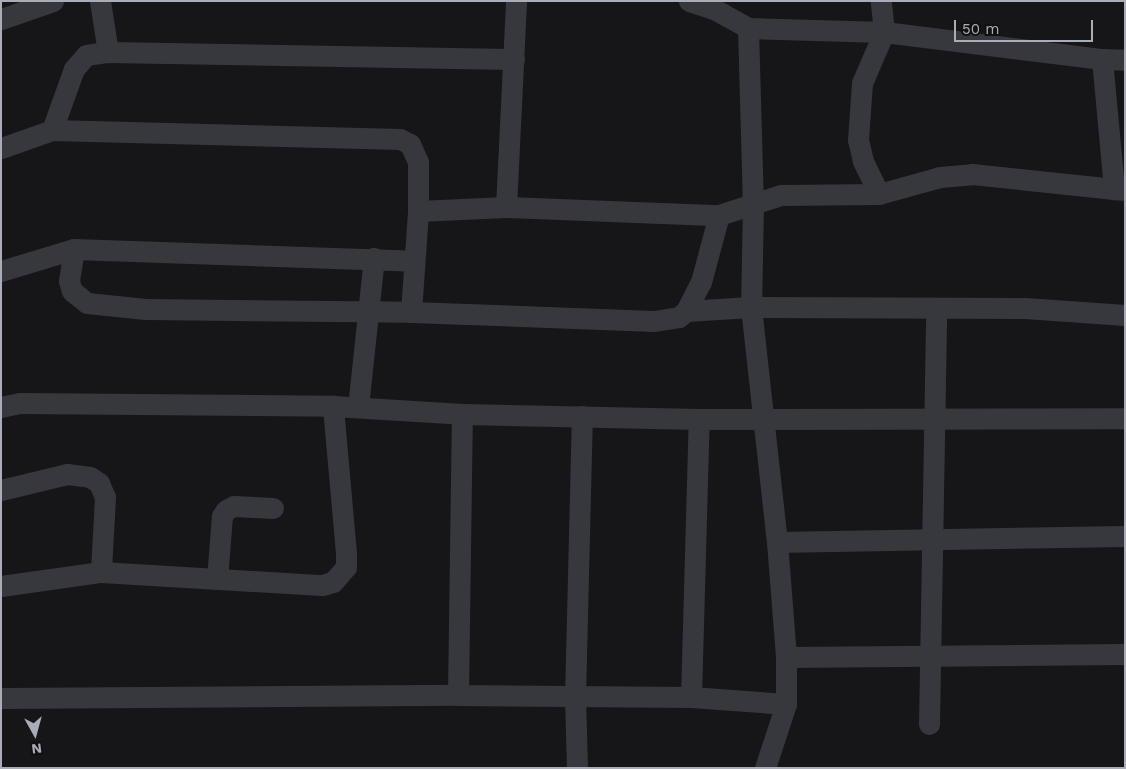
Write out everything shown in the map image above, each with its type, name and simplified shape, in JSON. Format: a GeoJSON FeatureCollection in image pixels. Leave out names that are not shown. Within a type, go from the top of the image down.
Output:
{"type":"FeatureCollection","features":[{"type":"Feature","properties":{"kind":"street"},"geometry":{"type":"LineString","coordinates":[[1,19],[53,1]]}},
{"type":"Feature","properties":{"kind":"street"},"geometry":{"type":"LineString","coordinates":[[100,1],[108,52]]}},
{"type":"Feature","properties":{"kind":"street"},"geometry":{"type":"LineString","coordinates":[[506,206],[516,1]]}},
{"type":"Feature","properties":{"kind":"street"},"geometry":{"type":"LineString","coordinates":[[690,1],[714,8],[748,28],[884,32],[1102,59],[1125,60]]}},
{"type":"Feature","properties":{"kind":"street"},"geometry":{"type":"LineString","coordinates":[[879,194],[863,161],[858,140],[862,83],[884,32],[881,1]]}},
{"type":"Feature","properties":{"kind":"street"},"geometry":{"type":"LineString","coordinates":[[748,28],[753,205],[751,307],[765,419],[786,658],[786,704],[765,768]]}},
{"type":"Feature","properties":{"kind":"street"},"geometry":{"type":"LineString","coordinates":[[52,130],[79,60],[86,55],[108,52],[514,58]]}},
{"type":"Feature","properties":{"kind":"street"},"geometry":{"type":"LineString","coordinates":[[418,212],[506,206],[719,215],[781,195],[879,194],[940,177],[972,174],[1119,190],[1102,59]]}},
{"type":"Feature","properties":{"kind":"street"},"geometry":{"type":"LineString","coordinates":[[1,148],[52,130],[400,139],[410,144],[418,162],[418,212],[411,312]]}},
{"type":"Feature","properties":{"kind":"street"},"geometry":{"type":"LineString","coordinates":[[74,249],[70,286],[72,291],[88,303],[146,309],[411,312],[654,321],[679,317],[686,311],[701,282],[719,215]]}},
{"type":"Feature","properties":{"kind":"street"},"geometry":{"type":"LineString","coordinates":[[1,271],[74,249],[414,260]]}},
{"type":"Feature","properties":{"kind":"street"},"geometry":{"type":"LineString","coordinates":[[358,407],[374,258]]}},
{"type":"Feature","properties":{"kind":"street"},"geometry":{"type":"LineString","coordinates":[[686,311],[751,307],[1025,308],[1125,315]]}},
{"type":"Feature","properties":{"kind":"street"},"geometry":{"type":"LineString","coordinates":[[929,724],[934,539],[936,308]]}},
{"type":"Feature","properties":{"kind":"street"},"geometry":{"type":"LineString","coordinates":[[1,408],[20,403],[333,406],[462,414],[699,419],[936,420],[1125,418]]}},
{"type":"Feature","properties":{"kind":"street"},"geometry":{"type":"LineString","coordinates":[[1,586],[101,572],[322,586],[342,576],[346,567],[346,553],[333,406]]}},
{"type":"Feature","properties":{"kind":"street"},"geometry":{"type":"LineString","coordinates":[[458,695],[462,414]]}},
{"type":"Feature","properties":{"kind":"street"},"geometry":{"type":"LineString","coordinates":[[578,768],[575,698],[582,416]]}},
{"type":"Feature","properties":{"kind":"street"},"geometry":{"type":"LineString","coordinates":[[691,697],[699,419]]}},
{"type":"Feature","properties":{"kind":"street"},"geometry":{"type":"LineString","coordinates":[[1,490],[68,474],[90,477],[99,483],[106,497],[101,572]]}},
{"type":"Feature","properties":{"kind":"street"},"geometry":{"type":"LineString","coordinates":[[217,579],[222,516],[226,510],[234,506],[273,508]]}},
{"type":"Feature","properties":{"kind":"street"},"geometry":{"type":"LineString","coordinates":[[777,542],[1125,536]]}},
{"type":"Feature","properties":{"kind":"street"},"geometry":{"type":"LineString","coordinates":[[786,658],[1125,654]]}},
{"type":"Feature","properties":{"kind":"street"},"geometry":{"type":"LineString","coordinates":[[1,698],[458,695],[575,698],[691,697],[786,704]]}}]}
